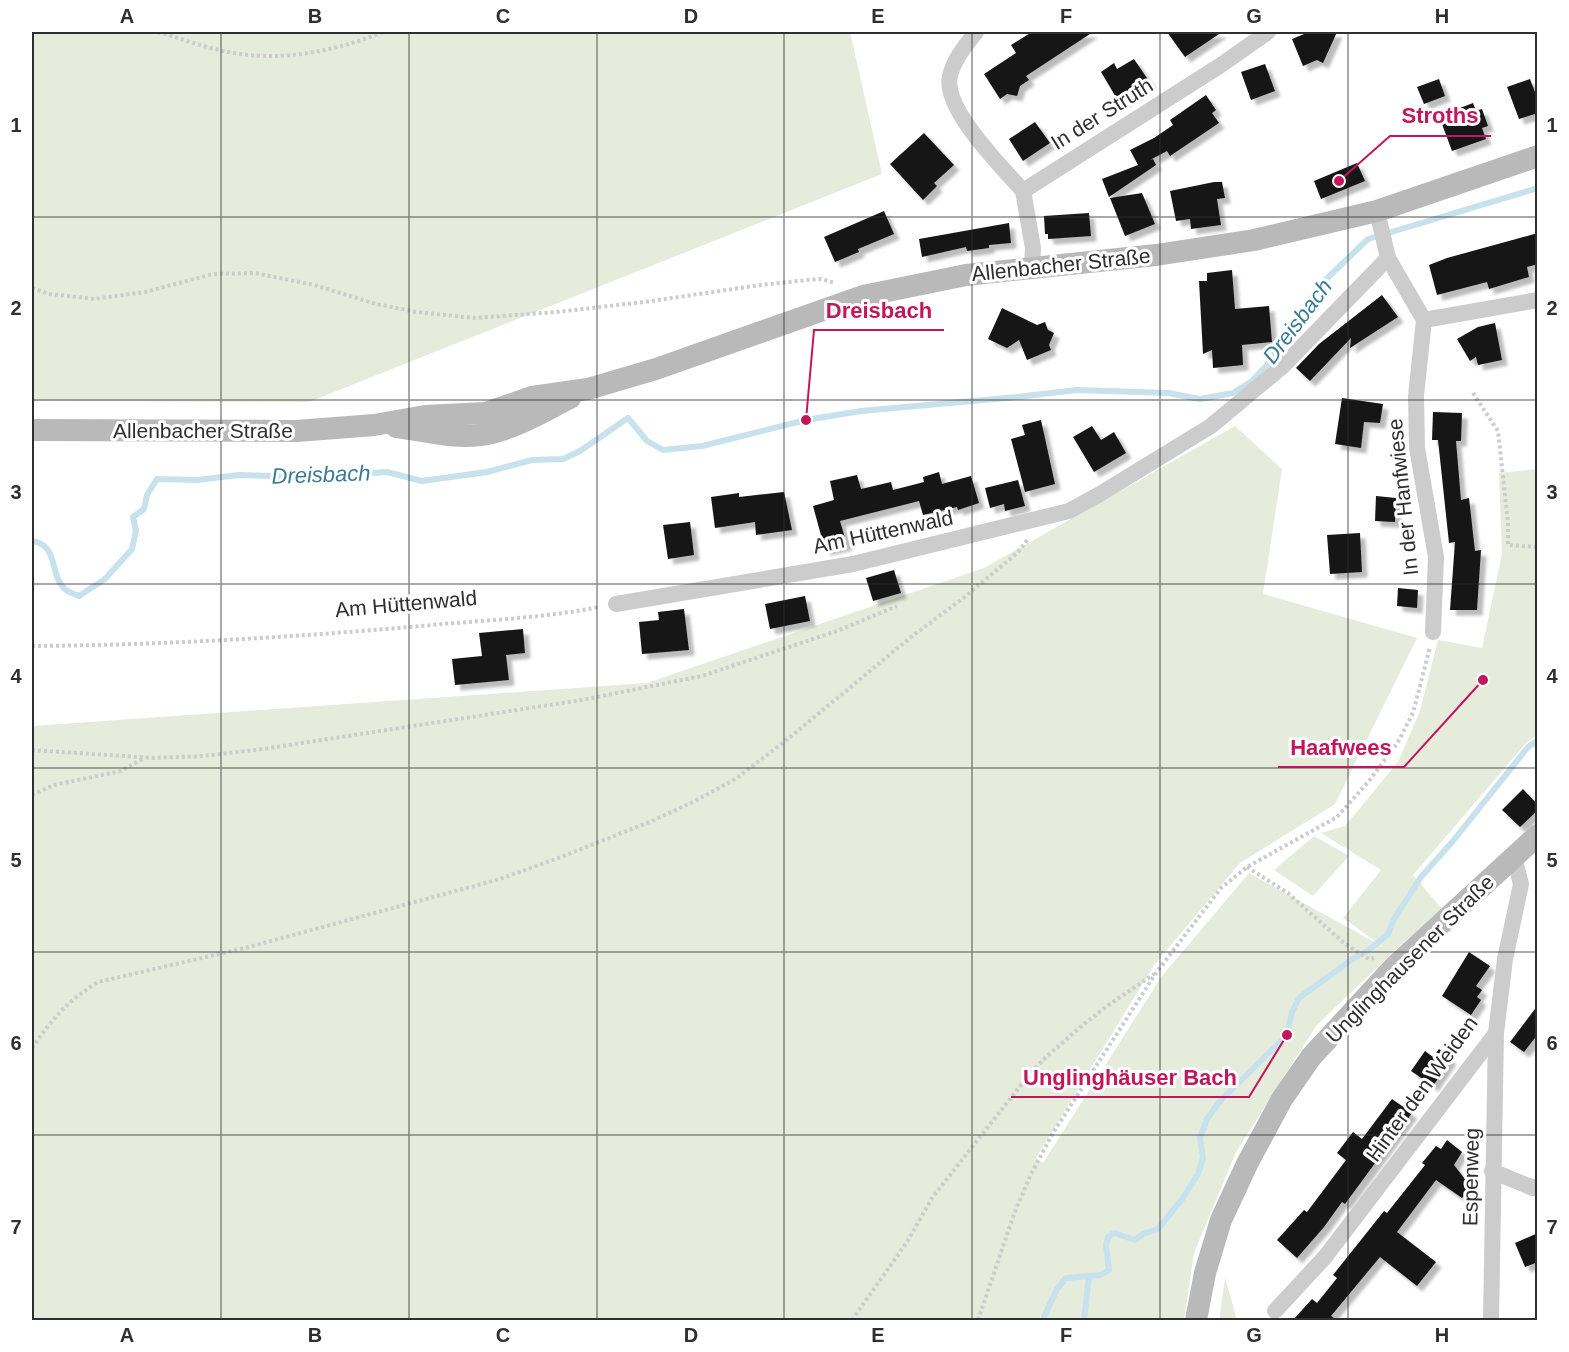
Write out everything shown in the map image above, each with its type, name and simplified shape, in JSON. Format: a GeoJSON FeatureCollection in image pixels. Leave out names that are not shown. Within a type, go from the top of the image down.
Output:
{"type":"FeatureCollection","features":[{"type":"Feature","properties":{"kind":"main road","name":"Allenbacher Straße"},"geometry":{"type":"LineString","coordinates":[[32,430],[297,431],[374,425],[425,416],[486,413],[532,397],[588,389],[656,369],[862,296],[966,275],[1156,255],[1379,218],[1538,156]]}},
{"type":"Feature","properties":{"kind":"main road","name":"Unglinghausener Straße"},"geometry":{"type":"LineString","coordinates":[[1196,1320],[1204,1273],[1221,1220],[1247,1164],[1288,1091],[1311,1058],[1381,982],[1538,835]]}},
{"type":"Feature","properties":{"kind":"street"},"geometry":{"type":"LineString","coordinates":[[976,32],[957,57],[949,78],[954,105],[982,144],[1023,191],[1033,248],[1032,267]]}},
{"type":"Feature","properties":{"kind":"street","name":"In der Struth"},"geometry":{"type":"LineString","coordinates":[[1023,191],[1221,65],[1268,32]]}},
{"type":"Feature","properties":{"kind":"street"},"geometry":{"type":"LineString","coordinates":[[1379,218],[1387,251],[1424,320],[1538,300]]}},
{"type":"Feature","properties":{"kind":"street","name":"Am Hüttenwald"},"geometry":{"type":"LineString","coordinates":[[616,603],[853,564],[1069,511],[1211,426],[1283,366],[1387,251]]}},
{"type":"Feature","properties":{"kind":"street","name":"In der Hanfwiese"},"geometry":{"type":"LineString","coordinates":[[1424,320],[1416,396],[1417,448],[1436,557],[1433,632]]}},
{"type":"Feature","properties":{"kind":"street","name":"Hinter den Weiden"},"geometry":{"type":"LineString","coordinates":[[1275,1311],[1325,1257],[1496,1034],[1505,959],[1521,884],[1514,857]]}},
{"type":"Feature","properties":{"kind":"street","name":"Espenweg"},"geometry":{"type":"LineString","coordinates":[[1491,1320],[1496,1034]]}},
{"type":"Feature","properties":{"kind":"street"},"geometry":{"type":"LineString","coordinates":[[1492,1171],[1533,1188],[1538,1186]]}},
{"type":"Feature","properties":{"kind":"path"},"geometry":{"type":"LineString","coordinates":[[158,32],[234,53],[277,56],[320,51],[384,32]]}},
{"type":"Feature","properties":{"kind":"path"},"geometry":{"type":"LineString","coordinates":[[32,288],[50,294],[94,299],[146,292],[213,274],[255,273],[314,285],[376,304],[416,312],[474,318],[612,306],[821,279],[834,282],[862,296]]}},
{"type":"Feature","properties":{"kind":"path"},"geometry":{"type":"LineString","coordinates":[[1473,393],[1498,431],[1508,523],[1508,545],[1538,547]]}},
{"type":"Feature","properties":{"kind":"path"},"geometry":{"type":"LineString","coordinates":[[32,1048],[59,1010],[78,994],[98,982],[245,948],[500,879],[612,837],[695,801],[737,778],[911,637],[966,596],[1018,552],[1042,519]]}},
{"type":"Feature","properties":{"kind":"path","name":"Am Hüttenwald"},"geometry":{"type":"LineString","coordinates":[[32,646],[139,645],[356,632],[585,610],[616,603]]}},
{"type":"Feature","properties":{"kind":"path"},"geometry":{"type":"LineString","coordinates":[[32,750],[145,758],[203,756],[263,749],[660,686],[702,676],[826,635],[897,606]]}},
{"type":"Feature","properties":{"kind":"path"},"geometry":{"type":"LineString","coordinates":[[978,1320],[1014,1214],[1031,1174],[1053,1133],[1156,973],[1221,888],[1247,867],[1336,817],[1369,781],[1398,742],[1413,713],[1433,632]]}},
{"type":"Feature","properties":{"kind":"path"},"geometry":{"type":"LineString","coordinates":[[32,795],[54,785],[122,771],[145,758]]}},
{"type":"Feature","properties":{"kind":"path"},"geometry":{"type":"LineString","coordinates":[[1247,867],[1288,894],[1345,944],[1369,959]]}},
{"type":"Feature","properties":{"kind":"path"},"geometry":{"type":"LineString","coordinates":[[852,1320],[907,1242],[932,1198],[1028,1076],[1078,1029],[1156,973]]}},
{"type":"Feature","properties":{"kind":"green space"},"geometry":{"type":"Polygon","coordinates":[[[32,32],[850,32],[882,174],[309,402],[32,401],[32,32]]]}},
{"type":"Feature","properties":{"kind":"green space"},"geometry":{"type":"Polygon","coordinates":[[[1235,426],[1282,469],[1263,594],[1417,638],[1335,804],[1240,863],[1154,965],[1036,1158],[1043,1163],[1162,976],[1249,873],[1385,948],[1343,918],[1381,870],[1321,833],[1345,826],[1398,762],[1420,711],[1438,640],[1482,648],[1502,554],[1499,473],[1537,469],[1537,735],[1527,742],[1413,875],[1442,909],[1393,952],[1316,1026],[1236,1152],[1194,1253],[1184,1320],[32,1320],[32,726],[647,683],[984,568],[1235,426]]]}},
{"type":"Feature","properties":{"kind":"green space"},"geometry":{"type":"Polygon","coordinates":[[[1314,836],[1349,856],[1313,896],[1274,870],[1314,836]]]}},
{"type":"Feature","properties":{"kind":"green space"},"geometry":{"type":"Polygon","coordinates":[[[1225,1278],[1237,1320],[1219,1320],[1225,1278]]]}},
{"type":"Feature","properties":{"kind":"building"},"geometry":{"type":"Polygon","coordinates":[[[1032,32],[1093,32],[1026,76],[1029,80],[1020,86],[1017,96],[1007,94],[1000,99],[984,74],[1016,53],[1011,45],[1032,32]]]}},
{"type":"Feature","properties":{"kind":"building"},"geometry":{"type":"Polygon","coordinates":[[[1167,32],[1222,32],[1185,57],[1167,32]]]}},
{"type":"Feature","properties":{"kind":"building"},"geometry":{"type":"Polygon","coordinates":[[[1309,32],[1337,32],[1323,63],[1317,60],[1303,66],[1292,39],[1309,32]]]}},
{"type":"Feature","properties":{"kind":"building"},"geometry":{"type":"Polygon","coordinates":[[[1134,59],[1151,84],[1120,104],[1101,72],[1114,63],[1117,69],[1134,59]]]}},
{"type":"Feature","properties":{"kind":"building"},"geometry":{"type":"Polygon","coordinates":[[[1265,64],[1275,91],[1251,100],[1241,72],[1265,64]]]}},
{"type":"Feature","properties":{"kind":"building"},"geometry":{"type":"Polygon","coordinates":[[[1439,79],[1445,96],[1424,104],[1417,87],[1439,79]]]}},
{"type":"Feature","properties":{"kind":"building"},"geometry":{"type":"Polygon","coordinates":[[[1530,79],[1538,100],[1538,113],[1519,119],[1507,87],[1530,79]]]}},
{"type":"Feature","properties":{"kind":"building"},"geometry":{"type":"Polygon","coordinates":[[[1206,95],[1216,110],[1212,113],[1219,123],[1170,156],[1167,151],[1150,160],[1153,159],[1156,165],[1109,197],[1102,179],[1138,165],[1130,150],[1173,125],[1170,120],[1206,95]]]}},
{"type":"Feature","properties":{"kind":"building"},"geometry":{"type":"Polygon","coordinates":[[[1473,103],[1476,111],[1482,109],[1488,126],[1482,128],[1486,139],[1452,151],[1439,116],[1473,103]]]}},
{"type":"Feature","properties":{"kind":"building"},"geometry":{"type":"Polygon","coordinates":[[[1035,122],[1050,143],[1023,161],[1009,139],[1035,122]]]}},
{"type":"Feature","properties":{"kind":"building"},"geometry":{"type":"Polygon","coordinates":[[[924,133],[954,165],[934,183],[937,186],[923,200],[890,164],[924,133]]]}},
{"type":"Feature","properties":{"kind":"building"},"geometry":{"type":"Polygon","coordinates":[[[1357,163],[1365,181],[1321,199],[1314,181],[1357,163]]]}},
{"type":"Feature","properties":{"kind":"building"},"geometry":{"type":"Polygon","coordinates":[[[1222,182],[1225,198],[1217,199],[1221,225],[1191,229],[1190,219],[1176,221],[1170,191],[1222,182]]]}},
{"type":"Feature","properties":{"kind":"building"},"geometry":{"type":"Polygon","coordinates":[[[1142,193],[1155,224],[1125,236],[1110,198],[1142,193]]]}},
{"type":"Feature","properties":{"kind":"building"},"geometry":{"type":"Polygon","coordinates":[[[884,211],[894,234],[858,249],[859,252],[835,262],[824,237],[884,211]]]}},
{"type":"Feature","properties":{"kind":"building"},"geometry":{"type":"Polygon","coordinates":[[[1089,213],[1091,236],[1048,239],[1048,234],[1045,234],[1044,216],[1089,213]]]}},
{"type":"Feature","properties":{"kind":"building"},"geometry":{"type":"Polygon","coordinates":[[[1009,223],[1011,243],[989,245],[989,248],[967,251],[966,247],[922,257],[919,239],[1009,223]]]}},
{"type":"Feature","properties":{"kind":"building"},"geometry":{"type":"Polygon","coordinates":[[[1538,233],[1538,264],[1527,267],[1529,277],[1489,289],[1487,282],[1437,295],[1429,265],[1538,233]]]}},
{"type":"Feature","properties":{"kind":"building"},"geometry":{"type":"Polygon","coordinates":[[[1232,270],[1235,309],[1269,306],[1272,342],[1242,345],[1243,365],[1213,368],[1212,350],[1203,354],[1199,281],[1207,281],[1207,273],[1232,270]]]}},
{"type":"Feature","properties":{"kind":"building"},"geometry":{"type":"Polygon","coordinates":[[[1382,295],[1398,317],[1350,348],[1351,338],[1310,381],[1296,368],[1319,344],[1382,295]]]}},
{"type":"Feature","properties":{"kind":"building"},"geometry":{"type":"Polygon","coordinates":[[[1002,308],[1037,325],[1045,322],[1048,330],[1054,333],[1049,345],[1051,350],[1027,360],[1019,340],[1007,348],[988,339],[1002,308]]]}},
{"type":"Feature","properties":{"kind":"building"},"geometry":{"type":"Polygon","coordinates":[[[1495,323],[1502,360],[1478,365],[1476,357],[1470,361],[1457,339],[1478,327],[1495,323]]]}},
{"type":"Feature","properties":{"kind":"building"},"geometry":{"type":"Polygon","coordinates":[[[1342,398],[1383,404],[1380,423],[1364,422],[1361,448],[1335,444],[1342,398]]]}},
{"type":"Feature","properties":{"kind":"building"},"geometry":{"type":"Polygon","coordinates":[[[1433,412],[1462,413],[1461,441],[1456,441],[1461,500],[1469,498],[1475,551],[1481,550],[1477,610],[1450,610],[1455,542],[1449,543],[1438,440],[1432,440],[1433,412]]]}},
{"type":"Feature","properties":{"kind":"building"},"geometry":{"type":"Polygon","coordinates":[[[1041,420],[1055,484],[1025,492],[1011,439],[1025,435],[1022,425],[1041,420]]]}},
{"type":"Feature","properties":{"kind":"building"},"geometry":{"type":"Polygon","coordinates":[[[1092,426],[1101,440],[1114,432],[1126,453],[1094,472],[1073,437],[1092,426]]]}},
{"type":"Feature","properties":{"kind":"building"},"geometry":{"type":"Polygon","coordinates":[[[939,472],[942,484],[971,476],[979,503],[958,510],[957,507],[923,515],[919,501],[840,521],[847,545],[825,550],[813,506],[834,500],[830,481],[857,475],[861,489],[891,482],[893,490],[924,482],[923,477],[939,472]]]}},
{"type":"Feature","properties":{"kind":"building"},"geometry":{"type":"Polygon","coordinates":[[[1018,480],[1025,506],[1005,511],[1004,504],[990,508],[985,488],[1018,480]]]}},
{"type":"Feature","properties":{"kind":"building"},"geometry":{"type":"Polygon","coordinates":[[[784,492],[792,530],[756,535],[755,522],[715,528],[711,497],[739,493],[739,497],[784,492]]]}},
{"type":"Feature","properties":{"kind":"building"},"geometry":{"type":"Polygon","coordinates":[[[1376,496],[1396,498],[1395,522],[1375,521],[1376,496]]]}},
{"type":"Feature","properties":{"kind":"building"},"geometry":{"type":"Polygon","coordinates":[[[690,522],[694,555],[668,559],[663,525],[690,522]]]}},
{"type":"Feature","properties":{"kind":"building"},"geometry":{"type":"Polygon","coordinates":[[[1360,533],[1362,572],[1330,574],[1327,535],[1360,533]]]}},
{"type":"Feature","properties":{"kind":"building"},"geometry":{"type":"Polygon","coordinates":[[[894,570],[901,593],[873,601],[866,578],[894,570]]]}},
{"type":"Feature","properties":{"kind":"building"},"geometry":{"type":"Polygon","coordinates":[[[1398,588],[1418,590],[1417,608],[1397,606],[1398,588]]]}},
{"type":"Feature","properties":{"kind":"building"},"geometry":{"type":"Polygon","coordinates":[[[805,596],[810,621],[770,629],[765,604],[805,596]]]}},
{"type":"Feature","properties":{"kind":"building"},"geometry":{"type":"Polygon","coordinates":[[[684,609],[689,650],[642,654],[639,622],[659,620],[658,612],[684,609]]]}},
{"type":"Feature","properties":{"kind":"building"},"geometry":{"type":"Polygon","coordinates":[[[523,629],[525,653],[506,655],[509,680],[455,685],[452,659],[482,656],[479,633],[523,629]]]}},
{"type":"Feature","properties":{"kind":"building"},"geometry":{"type":"Polygon","coordinates":[[[1523,789],[1538,805],[1538,810],[1520,827],[1502,810],[1523,789]]]}},
{"type":"Feature","properties":{"kind":"building"},"geometry":{"type":"Polygon","coordinates":[[[1469,952],[1490,966],[1476,986],[1482,990],[1477,997],[1481,1000],[1471,1015],[1442,996],[1469,952]]]}},
{"type":"Feature","properties":{"kind":"building"},"geometry":{"type":"Polygon","coordinates":[[[1538,1005],[1538,1034],[1524,1052],[1510,1042],[1538,1005]]]}},
{"type":"Feature","properties":{"kind":"building"},"geometry":{"type":"Polygon","coordinates":[[[1439,1049],[1451,1059],[1433,1086],[1411,1071],[1425,1051],[1433,1057],[1439,1049]]]}},
{"type":"Feature","properties":{"kind":"building"},"geometry":{"type":"Polygon","coordinates":[[[1392,1099],[1412,1113],[1345,1204],[1342,1202],[1297,1258],[1277,1240],[1304,1210],[1307,1212],[1346,1160],[1337,1153],[1353,1132],[1362,1139],[1392,1099]]]}},
{"type":"Feature","properties":{"kind":"building"},"geometry":{"type":"Polygon","coordinates":[[[1447,1140],[1462,1152],[1454,1165],[1471,1187],[1462,1198],[1436,1180],[1397,1232],[1436,1262],[1417,1286],[1380,1257],[1331,1316],[1337,1320],[1293,1320],[1312,1299],[1317,1303],[1337,1278],[1333,1275],[1384,1211],[1387,1213],[1425,1165],[1422,1163],[1436,1146],[1441,1149],[1447,1140]]]}},
{"type":"Feature","properties":{"kind":"building"},"geometry":{"type":"Polygon","coordinates":[[[1538,1233],[1538,1262],[1525,1267],[1515,1243],[1538,1233]]]}},
{"type":"Feature","properties":{"kind":"waterway","name":"Dreisbach"},"geometry":{"type":"LineString","coordinates":[[32,541],[47,548],[61,584],[68,591],[79,596],[105,579],[132,549],[136,531],[133,517],[144,509],[147,495],[157,479],[198,480],[238,475],[307,477],[387,472],[422,481],[487,472],[532,460],[563,459],[580,451],[628,418],[647,441],[663,450],[702,446],[806,420],[861,411],[1077,390],[1168,393],[1200,399],[1233,393],[1252,381],[1267,365],[1319,286],[1368,239],[1538,188]]}},
{"type":"Feature","properties":{"kind":"waterway"},"geometry":{"type":"LineString","coordinates":[[1044,1320],[1057,1289],[1066,1278],[1101,1275],[1109,1270],[1106,1245],[1108,1237],[1114,1233],[1135,1240],[1143,1234],[1158,1229],[1183,1198],[1198,1174],[1203,1158],[1200,1138],[1207,1119],[1220,1101],[1287,1035],[1292,1012],[1299,998],[1351,960],[1369,950],[1388,934],[1394,919],[1421,877],[1453,841],[1528,747],[1538,740]]}},
{"type":"Feature","properties":{"kind":"waterway"},"geometry":{"type":"LineString","coordinates":[[1084,1320],[1089,1276]]}},
{"type":"Feature","properties":{"kind":"place","name":"Stroths"},"geometry":{"type":"Point","coordinates":[1339,181]}},
{"type":"Feature","properties":{"kind":"place","name":"Dreisbach"},"geometry":{"type":"Point","coordinates":[806,420]}},
{"type":"Feature","properties":{"kind":"place","name":"Haafwees"},"geometry":{"type":"Point","coordinates":[1483,680]}},
{"type":"Feature","properties":{"kind":"place","name":"Unglinghäuser Bach"},"geometry":{"type":"Point","coordinates":[1287,1035]}}]}
